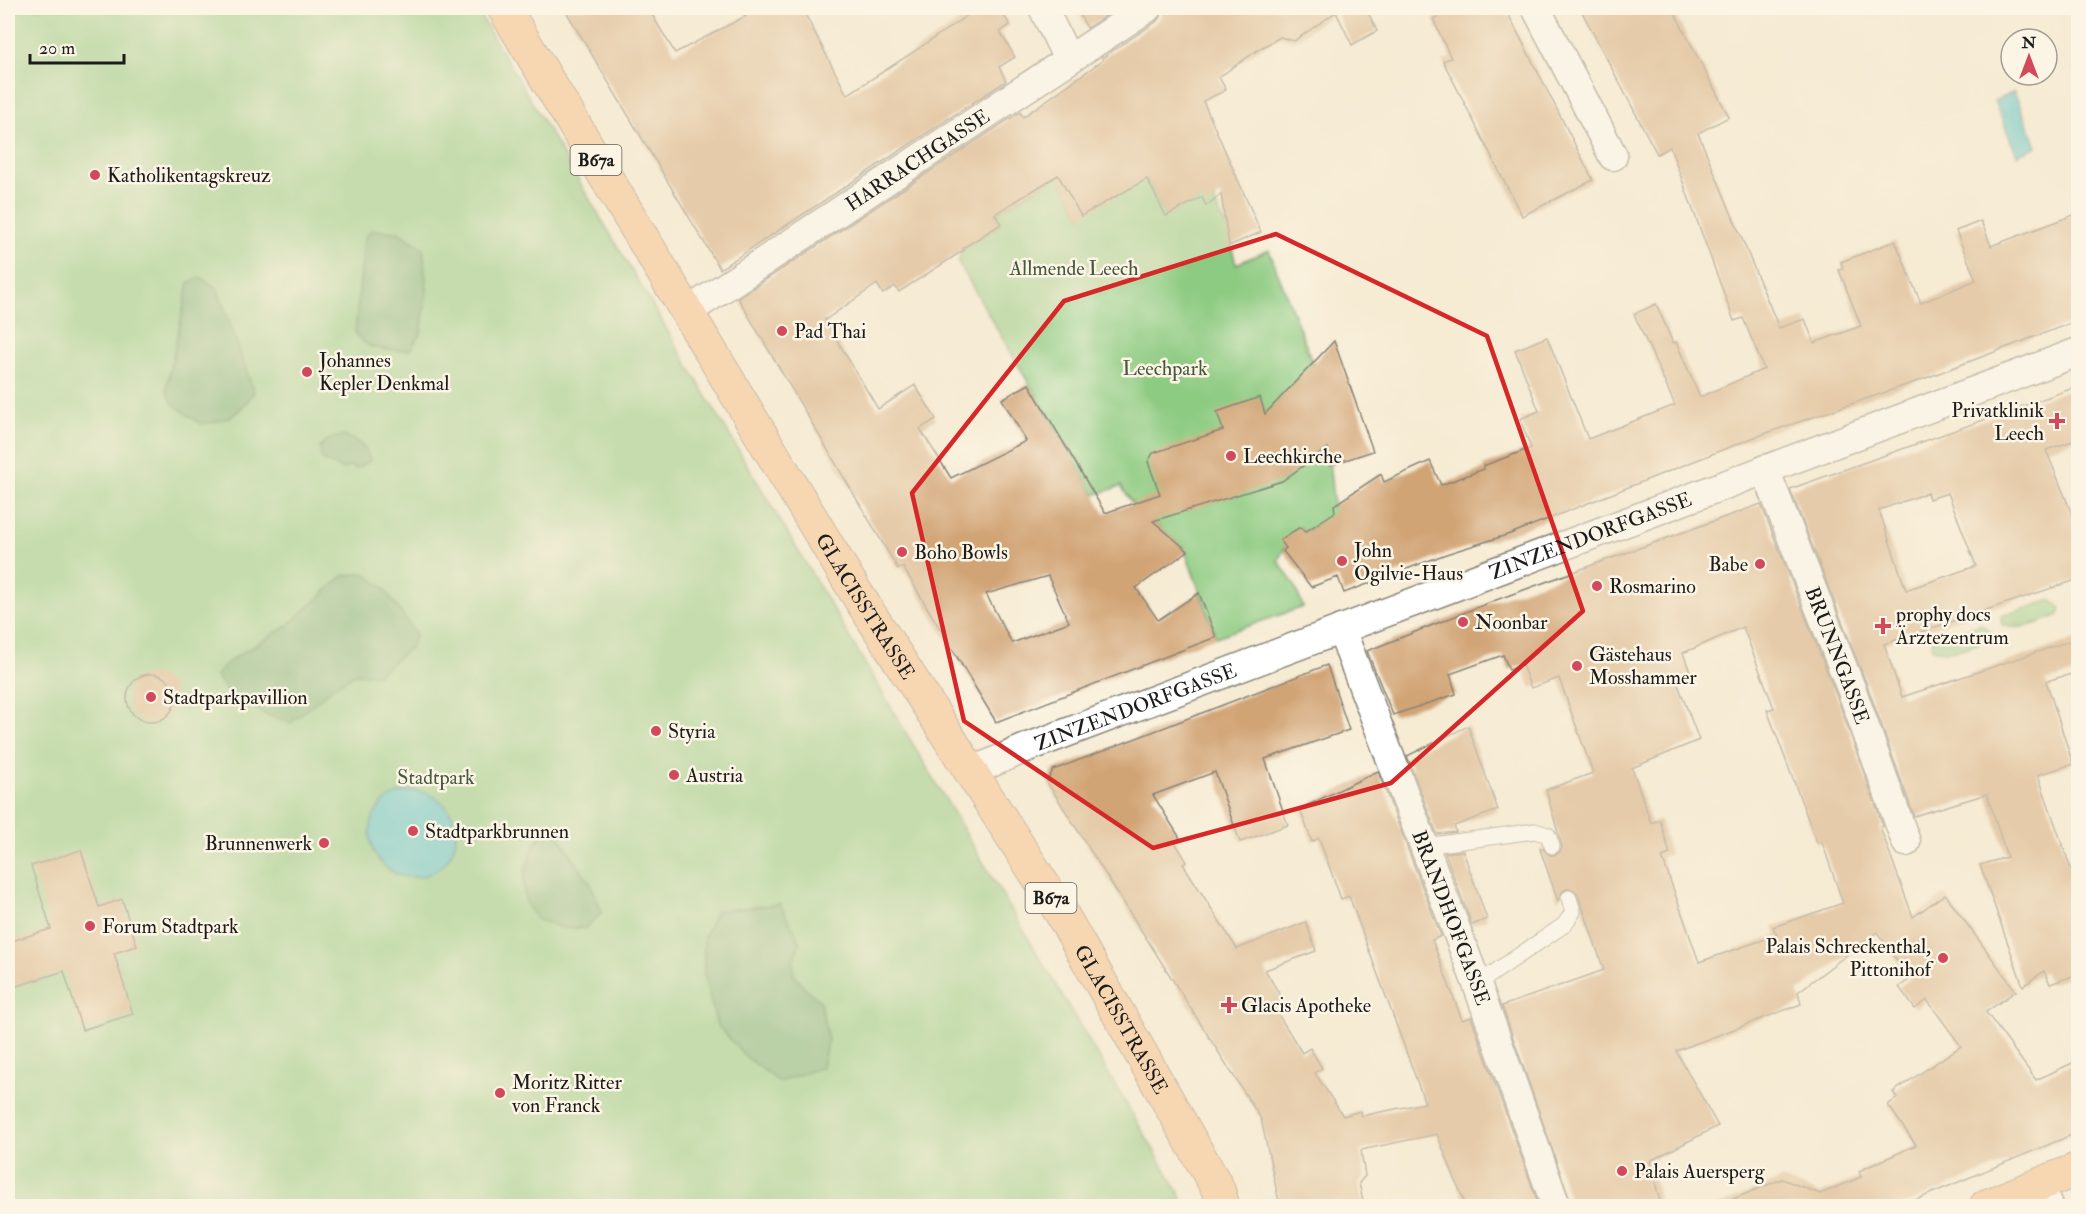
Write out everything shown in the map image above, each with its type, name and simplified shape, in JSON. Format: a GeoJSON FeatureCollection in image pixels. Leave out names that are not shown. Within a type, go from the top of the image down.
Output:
{"type":"FeatureCollection","features":[{"type":"Feature","properties":{"kind":"main road","name":"GLACISSTRASSE"},"geometry":{"type":"LineString","coordinates":[[504,8],[844,573],[1060,911],[1218,1189],[1224,1206]]}},
{"type":"Feature","properties":{"kind":"main road"},"geometry":{"type":"LineString","coordinates":[[1986,1206],[2043,1196],[2079,1168]]}},
{"type":"Feature","properties":{"kind":"street"},"geometry":{"type":"LineString","coordinates":[[1043,8],[1068,59]]}},
{"type":"Feature","properties":{"kind":"street","name":"HARRACHGASSE"},"geometry":{"type":"LineString","coordinates":[[687,312],[1147,8]]}},
{"type":"Feature","properties":{"kind":"street"},"geometry":{"type":"LineString","coordinates":[[1536,8],[1613,156]]}},
{"type":"Feature","properties":{"kind":"street","name":"ZINZENDORFGASSE"},"geometry":{"type":"LineString","coordinates":[[970,772],[1026,748],[2079,352]]}},
{"type":"Feature","properties":{"kind":"street","name":"BRUNNGASSE"},"geometry":{"type":"LineString","coordinates":[[1765,469],[1852,691],[1906,842]]}},
{"type":"Feature","properties":{"kind":"street","name":"BRANDHOFGASSE"},"geometry":{"type":"LineString","coordinates":[[1341,629],[1477,984],[1556,1206]]}},
{"type":"Feature","properties":{"kind":"lane"},"geometry":{"type":"LineString","coordinates":[[1425,846],[1535,831],[1548,835],[1552,846]]}},
{"type":"Feature","properties":{"kind":"lane"},"geometry":{"type":"LineString","coordinates":[[1477,984],[1564,925],[1573,912],[1569,898]]}},
{"type":"Feature","properties":{"kind":"highlighted area"},"geometry":{"type":"Polygon","coordinates":[[[1276,234],[1487,336],[1583,611],[1391,783],[1153,848],[964,721],[912,493],[1064,301],[1276,234]]]}},
{"type":"Feature","properties":{"kind":"green space","name":"Stadtpark"},"geometry":{"type":"Polygon","coordinates":[[[8,8],[476,8],[1180,1194],[1184,1206],[8,1206],[8,8]]]}},
{"type":"Feature","properties":{"kind":"green space","name":"Leechpark"},"geometry":{"type":"Polygon","coordinates":[[[1122,132],[1166,215],[1202,197],[1213,200],[1226,226],[1236,264],[1269,250],[1313,364],[1327,445],[1334,506],[1368,496],[1305,532],[1300,527],[1283,551],[1278,561],[1294,584],[1303,607],[1216,637],[1184,548],[1132,503],[1121,486],[1094,495],[958,262],[963,248],[1001,224],[995,214],[1055,177],[1060,178],[1081,216],[1122,132]]]}},
{"type":"Feature","properties":{"kind":"green space"},"geometry":{"type":"Polygon","coordinates":[[[371,230],[398,232],[423,248],[427,290],[421,333],[410,350],[387,350],[373,347],[366,344],[355,333],[364,239],[371,230]]]}},
{"type":"Feature","properties":{"kind":"green space"},"geometry":{"type":"Polygon","coordinates":[[[200,277],[217,288],[254,392],[232,416],[201,424],[173,404],[166,389],[189,282],[200,277]]]}},
{"type":"Feature","properties":{"kind":"green space"},"geometry":{"type":"Polygon","coordinates":[[[343,436],[361,444],[370,461],[355,469],[351,466],[342,469],[322,460],[320,447],[322,444],[330,439],[343,436]]]}},
{"type":"Feature","properties":{"kind":"green space"},"geometry":{"type":"Polygon","coordinates":[[[364,573],[383,587],[416,634],[411,647],[378,674],[355,674],[335,686],[290,723],[267,715],[230,695],[216,675],[232,659],[287,626],[343,576],[364,573]]]}},
{"type":"Feature","properties":{"kind":"green space"},"geometry":{"type":"Polygon","coordinates":[[[2051,600],[2061,608],[2059,615],[2023,627],[2002,625],[2001,616],[2051,600]]]}},
{"type":"Feature","properties":{"kind":"green space"},"geometry":{"type":"Polygon","coordinates":[[[1981,624],[1991,632],[1989,639],[1954,650],[1932,649],[1932,640],[1981,624]]]}},
{"type":"Feature","properties":{"kind":"green space"},"geometry":{"type":"Polygon","coordinates":[[[542,832],[559,836],[592,886],[602,912],[586,928],[561,928],[536,919],[526,902],[524,883],[527,865],[542,832]]]}},
{"type":"Feature","properties":{"kind":"green space"},"geometry":{"type":"Polygon","coordinates":[[[780,904],[800,942],[793,961],[794,975],[820,1001],[828,1039],[822,1067],[779,1082],[746,1057],[717,1025],[704,974],[704,937],[716,911],[780,904]]]}},
{"type":"Feature","properties":{"kind":"water"},"geometry":{"type":"Polygon","coordinates":[[[2014,92],[2037,146],[2017,155],[1994,101],[2014,92]]]}},
{"type":"Feature","properties":{"kind":"water","name":"Stadtparkbrunnen"},"geometry":{"type":"Polygon","coordinates":[[[413,791],[437,798],[449,810],[456,834],[449,858],[437,870],[413,877],[389,870],[377,858],[370,834],[377,810],[389,798],[413,791]]]}},
{"type":"Feature","properties":{"kind":"building"},"geometry":{"type":"Polygon","coordinates":[[[564,8],[648,8],[675,53],[746,16],[742,8],[802,8],[847,95],[978,8],[999,8],[1010,25],[1000,32],[1015,57],[999,67],[1006,81],[720,269],[564,8]]]}},
{"type":"Feature","properties":{"kind":"building"},"geometry":{"type":"Polygon","coordinates":[[[1076,8],[1118,8],[1087,28],[1076,8]]]}},
{"type":"Feature","properties":{"kind":"building"},"geometry":{"type":"Polygon","coordinates":[[[1163,8],[1366,8],[1377,31],[1352,45],[1336,12],[1294,41],[1280,37],[1261,48],[1219,77],[1226,90],[1203,101],[1261,232],[1229,246],[1221,194],[1206,206],[1202,197],[1166,216],[1147,179],[1081,216],[1058,175],[995,214],[1001,224],[899,292],[895,286],[883,294],[877,284],[825,320],[878,409],[915,385],[936,419],[920,429],[951,478],[1026,441],[1002,399],[1029,384],[1105,513],[1160,494],[1148,462],[1153,453],[1223,430],[1217,412],[1260,397],[1265,414],[1334,341],[1373,451],[1330,465],[1328,448],[1282,481],[1153,521],[1188,551],[1136,588],[1158,620],[1199,593],[1216,637],[996,722],[903,567],[898,569],[738,298],[1020,112],[1023,117],[1103,60],[1102,58],[1156,22],[1163,8]],[[1048,576],[986,594],[1012,643],[1069,622],[1048,576]]]}},
{"type":"Feature","properties":{"kind":"building"},"geometry":{"type":"Polygon","coordinates":[[[1453,8],[1505,8],[1593,180],[1522,216],[1443,61],[1451,58],[1433,19],[1453,8]]]}},
{"type":"Feature","properties":{"kind":"building"},"geometry":{"type":"Polygon","coordinates":[[[1580,8],[1672,8],[1729,117],[1698,133],[1779,328],[1805,319],[1814,343],[1861,326],[1839,270],[1843,269],[1841,262],[1895,241],[1921,303],[1976,280],[1956,231],[1981,221],[1991,246],[2079,213],[2079,320],[1918,381],[1755,437],[1510,534],[1446,554],[1344,593],[1338,577],[1311,587],[1283,551],[1286,548],[1280,540],[1300,527],[1305,532],[1335,512],[1334,505],[1381,474],[1384,482],[1430,461],[1441,485],[1531,448],[1520,419],[1539,411],[1515,350],[1547,337],[1588,439],[1675,405],[1634,314],[1656,304],[1673,343],[1676,342],[1700,397],[1764,369],[1743,318],[1734,321],[1670,147],[1657,154],[1580,8]]]}},
{"type":"Feature","properties":{"kind":"building"},"geometry":{"type":"Polygon","coordinates":[[[2079,386],[2079,439],[2046,450],[2079,531],[2079,579],[1884,644],[1902,697],[2079,638],[2079,672],[2046,681],[2073,764],[2038,775],[2079,892],[2079,974],[2050,984],[2044,971],[2023,986],[1980,865],[2007,857],[1987,794],[1914,816],[1867,685],[1790,489],[2079,386]],[[1927,493],[1879,510],[1906,590],[1976,566],[1948,493],[1929,499],[1927,493]]]}},
{"type":"Feature","properties":{"kind":"building"},"geometry":{"type":"Polygon","coordinates":[[[1761,504],[1837,697],[1883,826],[1880,827],[1913,917],[1945,894],[2016,991],[1986,1012],[2036,1080],[2079,1060],[2079,1132],[1901,1206],[1716,1206],[1782,1179],[1820,1194],[1861,1177],[1859,1171],[1916,1145],[1888,1105],[1897,1098],[1893,1092],[1961,1046],[1927,1000],[1915,1009],[1899,987],[1910,979],[1877,932],[1798,992],[1801,1004],[1676,1051],[1718,1126],[1650,1161],[1661,1206],[1572,1206],[1502,1006],[1604,970],[1578,894],[1572,889],[1566,889],[1558,901],[1540,849],[1550,855],[1555,855],[1562,847],[1546,790],[1593,773],[1559,678],[1531,688],[1522,665],[1509,670],[1503,655],[1450,674],[1456,694],[1393,715],[1367,651],[1496,600],[1761,504]],[[1743,627],[1683,653],[1692,677],[1677,682],[1699,740],[1632,768],[1651,823],[1660,820],[1670,854],[1662,857],[1699,962],[1777,935],[1773,927],[1843,903],[1822,842],[1817,843],[1767,710],[1774,708],[1743,627]]]}},
{"type":"Feature","properties":{"kind":"building"},"geometry":{"type":"Polygon","coordinates":[[[1327,665],[1349,730],[1265,759],[1288,825],[1240,842],[1215,772],[1153,795],[1180,838],[1175,842],[1187,862],[1183,864],[1237,949],[1306,922],[1316,951],[1265,970],[1283,1000],[1273,1006],[1302,1053],[1310,1048],[1322,1068],[1315,1073],[1343,1116],[1360,1111],[1361,1116],[1425,1103],[1349,896],[1341,899],[1319,838],[1312,842],[1300,809],[1378,771],[1441,936],[1432,940],[1462,1020],[1471,1017],[1539,1206],[1466,1206],[1437,1134],[1361,1150],[1365,1176],[1359,1183],[1364,1206],[1280,1206],[1261,1119],[1047,782],[1053,770],[1327,665]]]}},
{"type":"Feature","properties":{"kind":"building","name":"Stadtparkpavillion"},"geometry":{"type":"Polygon","coordinates":[[[146,674],[156,674],[168,681],[175,693],[175,703],[168,715],[156,722],[146,722],[131,711],[127,703],[127,693],[138,678],[146,674]]]}},
{"type":"Feature","properties":{"kind":"building"},"geometry":{"type":"Polygon","coordinates":[[[1468,726],[1498,810],[1454,826],[1456,832],[1437,834],[1407,756],[1468,726]]]}},
{"type":"Feature","properties":{"kind":"building","name":"Forum Stadtpark"},"geometry":{"type":"Polygon","coordinates":[[[81,850],[99,907],[122,899],[137,946],[114,953],[133,1014],[82,1030],[64,971],[8,989],[8,942],[51,929],[31,866],[81,850]]]}},
{"type":"Feature","properties":{"kind":"building"},"geometry":{"type":"Polygon","coordinates":[[[1463,851],[1487,919],[1472,925],[1445,853],[1463,851]]]}},
{"type":"Feature","properties":{"kind":"place","name":"Katholikentagskreuz"},"geometry":{"type":"Point","coordinates":[95,175]}},
{"type":"Feature","properties":{"kind":"place","name":"Pad Thai"},"geometry":{"type":"Point","coordinates":[782,331]}},
{"type":"Feature","properties":{"kind":"place","name":"Johannes Kepler Denkmal"},"geometry":{"type":"Point","coordinates":[307,372]}},
{"type":"Feature","properties":{"kind":"place","name":"Privatklinik Leech"},"geometry":{"type":"Point","coordinates":[2057,421]}},
{"type":"Feature","properties":{"kind":"place","name":"Leechkirche"},"geometry":{"type":"Point","coordinates":[1231,456]}},
{"type":"Feature","properties":{"kind":"place","name":"Boho Bowls"},"geometry":{"type":"Point","coordinates":[902,552]}},
{"type":"Feature","properties":{"kind":"place","name":"John Ogilvie-Haus"},"geometry":{"type":"Point","coordinates":[1342,561]}},
{"type":"Feature","properties":{"kind":"place","name":"Babe"},"geometry":{"type":"Point","coordinates":[1760,564]}},
{"type":"Feature","properties":{"kind":"place","name":"Rosmarino"},"geometry":{"type":"Point","coordinates":[1597,586]}},
{"type":"Feature","properties":{"kind":"place","name":"Noonbar"},"geometry":{"type":"Point","coordinates":[1463,622]}},
{"type":"Feature","properties":{"kind":"place","name":"prophy docs Ärztezentrum"},"geometry":{"type":"Point","coordinates":[1883,626]}},
{"type":"Feature","properties":{"kind":"place","name":"Gästehaus Mosshammer"},"geometry":{"type":"Point","coordinates":[1577,666]}},
{"type":"Feature","properties":{"kind":"place","name":"Stadtparkpavillion"},"geometry":{"type":"Point","coordinates":[151,697]}},
{"type":"Feature","properties":{"kind":"place","name":"Styria"},"geometry":{"type":"Point","coordinates":[656,731]}},
{"type":"Feature","properties":{"kind":"place","name":"Austria"},"geometry":{"type":"Point","coordinates":[674,775]}},
{"type":"Feature","properties":{"kind":"place","name":"Stadtparkbrunnen"},"geometry":{"type":"Point","coordinates":[413,831]}},
{"type":"Feature","properties":{"kind":"place","name":"Brunnenwerk"},"geometry":{"type":"Point","coordinates":[324,843]}},
{"type":"Feature","properties":{"kind":"place","name":"Forum Stadtpark"},"geometry":{"type":"Point","coordinates":[90,926]}},
{"type":"Feature","properties":{"kind":"place","name":"Palais Schreckenthal, Pittonihof"},"geometry":{"type":"Point","coordinates":[1943,958]}},
{"type":"Feature","properties":{"kind":"place","name":"Glacis Apotheke"},"geometry":{"type":"Point","coordinates":[1229,1005]}},
{"type":"Feature","properties":{"kind":"place","name":"Moritz Ritter von Franck"},"geometry":{"type":"Point","coordinates":[500,1093]}},
{"type":"Feature","properties":{"kind":"place","name":"Palais Auersperg"},"geometry":{"type":"Point","coordinates":[1622,1171]}},
{"type":"Feature","properties":{"kind":"park label","name":"Allmende Leech"},"geometry":{"type":"Point","coordinates":[1074,268]}}]}
